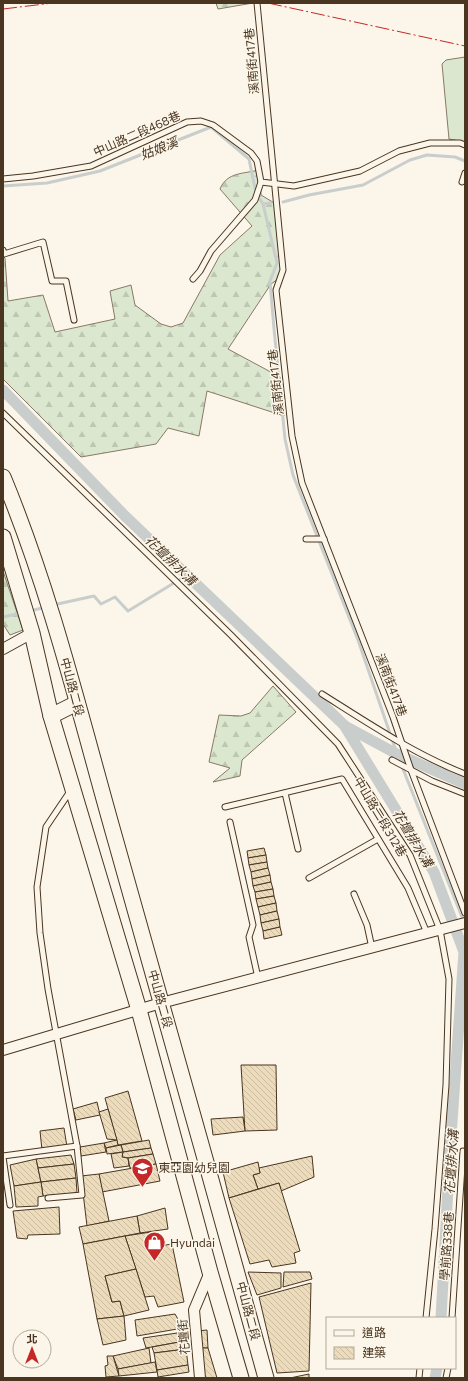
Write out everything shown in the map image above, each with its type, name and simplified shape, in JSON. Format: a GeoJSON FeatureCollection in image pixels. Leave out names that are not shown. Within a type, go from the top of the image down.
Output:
{"type":"FeatureCollection","features":[{"type":"Feature","properties":{"kind":"main road","name":"中山路二段"},"geometry":{"type":"LineString","coordinates":[[3,477],[17,510],[54,619],[77,703],[150,1006],[210,1272],[241,1378]]}},
{"type":"Feature","properties":{"kind":"main road","name":"中山路二段"},"geometry":{"type":"LineString","coordinates":[[3,537],[31,629],[51,716],[72,788],[212,1179],[266,1378]]}},
{"type":"Feature","properties":{"kind":"main road"},"geometry":{"type":"LineString","coordinates":[[51,716],[77,703]]}},
{"type":"Feature","properties":{"kind":"street"},"geometry":{"type":"LineString","coordinates":[[3,649],[31,629]]}},
{"type":"Feature","properties":{"kind":"street"},"geometry":{"type":"LineString","coordinates":[[3,1050],[150,1006],[465,923]]}},
{"type":"Feature","properties":{"kind":"street","name":"花壇街"},"geometry":{"type":"LineString","coordinates":[[200,1378],[194,1310],[210,1272]]}},
{"type":"Feature","properties":{"kind":"lane","name":"溪南街417巷"},"geometry":{"type":"LineString","coordinates":[[256,3],[283,270],[276,290],[292,436],[302,483],[393,717],[411,770],[465,913]]}},
{"type":"Feature","properties":{"kind":"lane","name":"中山路二段468巷"},"geometry":{"type":"LineString","coordinates":[[3,179],[33,176],[91,166],[187,122],[201,120],[213,125],[251,153],[257,161],[262,182]]}},
{"type":"Feature","properties":{"kind":"lane"},"geometry":{"type":"LineString","coordinates":[[193,279],[200,272],[211,251],[255,200],[262,182],[294,186],[360,171],[399,152],[430,143],[460,143],[465,145]]}},
{"type":"Feature","properties":{"kind":"lane"},"geometry":{"type":"LineString","coordinates":[[462,182],[465,173]]}},
{"type":"Feature","properties":{"kind":"lane"},"geometry":{"type":"LineString","coordinates":[[3,250],[4,254],[43,242],[52,281],[66,281],[74,320]]}},
{"type":"Feature","properties":{"kind":"lane"},"geometry":{"type":"LineString","coordinates":[[3,413],[231,635],[338,744],[410,855],[440,930],[449,978],[446,1085],[435,1229],[426,1317]]}},
{"type":"Feature","properties":{"kind":"lane"},"geometry":{"type":"LineString","coordinates":[[306,539],[324,539]]}},
{"type":"Feature","properties":{"kind":"lane"},"geometry":{"type":"LineString","coordinates":[[322,694],[438,763],[465,774]]}},
{"type":"Feature","properties":{"kind":"lane"},"geometry":{"type":"LineString","coordinates":[[392,760],[432,781],[465,794]]}},
{"type":"Feature","properties":{"kind":"lane","name":"中山路二段312巷"},"geometry":{"type":"LineString","coordinates":[[225,807],[342,779],[408,888],[427,933]]}},
{"type":"Feature","properties":{"kind":"lane"},"geometry":{"type":"LineString","coordinates":[[48,1198],[82,1195],[77,1146],[48,989],[40,933],[37,887],[46,827],[72,788]]}},
{"type":"Feature","properties":{"kind":"lane"},"geometry":{"type":"LineString","coordinates":[[285,793],[298,849]]}},
{"type":"Feature","properties":{"kind":"lane"},"geometry":{"type":"LineString","coordinates":[[230,822],[254,925],[249,938],[258,978]]}},
{"type":"Feature","properties":{"kind":"lane"},"geometry":{"type":"LineString","coordinates":[[309,878],[378,839]]}},
{"type":"Feature","properties":{"kind":"lane"},"geometry":{"type":"LineString","coordinates":[[354,894],[367,925],[372,948]]}},
{"type":"Feature","properties":{"kind":"lane"},"geometry":{"type":"LineString","coordinates":[[10,1205],[3,1157],[77,1146]]}},
{"type":"Feature","properties":{"kind":"lane","name":"學前路338巷"},"geometry":{"type":"LineString","coordinates":[[452,1317],[463,1151]]}},
{"type":"Feature","properties":{"kind":"green space"},"geometry":{"type":"Polygon","coordinates":[[[216,3],[253,3],[218,9],[216,3]]]}},
{"type":"Feature","properties":{"kind":"green space"},"geometry":{"type":"Polygon","coordinates":[[[465,57],[465,142],[449,139],[442,64],[446,60],[465,57]]]}},
{"type":"Feature","properties":{"kind":"green space"},"geometry":{"type":"Polygon","coordinates":[[[259,170],[261,195],[276,204],[281,277],[271,284],[228,349],[280,377],[284,416],[207,391],[199,436],[168,428],[156,444],[81,457],[3,379],[3,256],[5,258],[8,301],[43,295],[55,332],[115,319],[110,291],[131,285],[135,305],[161,324],[171,327],[183,323],[220,255],[252,226],[220,189],[223,183],[231,177],[241,173],[259,170]]]}},
{"type":"Feature","properties":{"kind":"green space"},"geometry":{"type":"Polygon","coordinates":[[[3,571],[23,630],[10,635],[3,624],[3,571]]]}},
{"type":"Feature","properties":{"kind":"green space"},"geometry":{"type":"Polygon","coordinates":[[[273,686],[296,712],[242,760],[240,776],[213,782],[230,768],[209,762],[219,715],[241,716],[250,713],[273,686]]]}},
{"type":"Feature","properties":{"kind":"building"},"geometry":{"type":"Polygon","coordinates":[[[264,848],[266,855],[248,858],[247,851],[264,848]]]}},
{"type":"Feature","properties":{"kind":"building"},"geometry":{"type":"Polygon","coordinates":[[[266,855],[267,862],[249,865],[248,858],[266,855]]]}},
{"type":"Feature","properties":{"kind":"building"},"geometry":{"type":"Polygon","coordinates":[[[267,862],[268,868],[251,872],[249,865],[267,862]]]}},
{"type":"Feature","properties":{"kind":"building"},"geometry":{"type":"Polygon","coordinates":[[[268,868],[270,875],[252,879],[251,872],[268,868]]]}},
{"type":"Feature","properties":{"kind":"building"},"geometry":{"type":"Polygon","coordinates":[[[270,875],[271,882],[253,886],[252,879],[270,875]]]}},
{"type":"Feature","properties":{"kind":"building"},"geometry":{"type":"Polygon","coordinates":[[[271,882],[273,889],[255,892],[253,886],[271,882]]]}},
{"type":"Feature","properties":{"kind":"building"},"geometry":{"type":"Polygon","coordinates":[[[273,889],[274,896],[256,899],[255,892],[273,889]]]}},
{"type":"Feature","properties":{"kind":"building"},"geometry":{"type":"Polygon","coordinates":[[[274,896],[276,903],[258,907],[256,899],[274,896]]]}},
{"type":"Feature","properties":{"kind":"building"},"geometry":{"type":"Polygon","coordinates":[[[276,903],[277,911],[260,915],[258,907],[276,903]]]}},
{"type":"Feature","properties":{"kind":"building"},"geometry":{"type":"Polygon","coordinates":[[[277,911],[279,919],[261,923],[260,915],[277,911]]]}},
{"type":"Feature","properties":{"kind":"building"},"geometry":{"type":"Polygon","coordinates":[[[279,919],[280,927],[263,931],[261,923],[279,919]]]}},
{"type":"Feature","properties":{"kind":"building"},"geometry":{"type":"Polygon","coordinates":[[[280,927],[282,935],[264,939],[263,931],[280,927]]]}},
{"type":"Feature","properties":{"kind":"building"},"geometry":{"type":"Polygon","coordinates":[[[241,1065],[276,1065],[277,1130],[245,1131],[241,1065]]]}},
{"type":"Feature","properties":{"kind":"building"},"geometry":{"type":"Polygon","coordinates":[[[128,1091],[142,1141],[118,1145],[105,1098],[128,1091]]]}},
{"type":"Feature","properties":{"kind":"building"},"geometry":{"type":"Polygon","coordinates":[[[97,1102],[100,1115],[76,1120],[73,1109],[97,1102]]]}},
{"type":"Feature","properties":{"kind":"building"},"geometry":{"type":"Polygon","coordinates":[[[108,1109],[117,1140],[107,1139],[99,1112],[108,1109]]]}},
{"type":"Feature","properties":{"kind":"building"},"geometry":{"type":"Polygon","coordinates":[[[243,1117],[245,1131],[213,1135],[211,1119],[243,1117]]]}},
{"type":"Feature","properties":{"kind":"building"},"geometry":{"type":"Polygon","coordinates":[[[64,1128],[67,1147],[42,1150],[40,1131],[64,1128]]]}},
{"type":"Feature","properties":{"kind":"building"},"geometry":{"type":"Polygon","coordinates":[[[117,1140],[118,1145],[106,1148],[104,1143],[117,1140]]]}},
{"type":"Feature","properties":{"kind":"building"},"geometry":{"type":"Polygon","coordinates":[[[149,1140],[151,1148],[123,1152],[121,1145],[149,1140]]]}},
{"type":"Feature","properties":{"kind":"building"},"geometry":{"type":"Polygon","coordinates":[[[104,1143],[106,1152],[81,1156],[80,1147],[104,1143]]]}},
{"type":"Feature","properties":{"kind":"building"},"geometry":{"type":"Polygon","coordinates":[[[121,1145],[123,1152],[107,1154],[106,1148],[121,1145]]]}},
{"type":"Feature","properties":{"kind":"building"},"geometry":{"type":"Polygon","coordinates":[[[151,1148],[153,1154],[128,1158],[122,1157],[123,1152],[151,1148]]]}},
{"type":"Feature","properties":{"kind":"building"},"geometry":{"type":"Polygon","coordinates":[[[123,1152],[122,1157],[128,1158],[129,1166],[114,1168],[111,1154],[123,1152]]]}},
{"type":"Feature","properties":{"kind":"building"},"geometry":{"type":"Polygon","coordinates":[[[153,1154],[156,1164],[130,1168],[128,1158],[153,1154]]]}},
{"type":"Feature","properties":{"kind":"building"},"geometry":{"type":"Polygon","coordinates":[[[71,1155],[74,1164],[38,1168],[36,1159],[71,1155]]]}},
{"type":"Feature","properties":{"kind":"building"},"geometry":{"type":"Polygon","coordinates":[[[312,1156],[314,1177],[281,1191],[279,1183],[258,1189],[253,1175],[260,1173],[259,1168],[312,1156]]]}},
{"type":"Feature","properties":{"kind":"building"},"geometry":{"type":"Polygon","coordinates":[[[36,1159],[41,1182],[14,1186],[10,1165],[36,1159]]]}},
{"type":"Feature","properties":{"kind":"building"},"geometry":{"type":"Polygon","coordinates":[[[258,1162],[260,1173],[253,1175],[258,1189],[229,1198],[223,1172],[258,1162]]]}},
{"type":"Feature","properties":{"kind":"building"},"geometry":{"type":"Polygon","coordinates":[[[74,1164],[76,1178],[41,1182],[38,1168],[74,1164]]]}},
{"type":"Feature","properties":{"kind":"building"},"geometry":{"type":"Polygon","coordinates":[[[156,1164],[160,1181],[102,1192],[99,1174],[156,1164]]]}},
{"type":"Feature","properties":{"kind":"building"},"geometry":{"type":"Polygon","coordinates":[[[99,1174],[109,1221],[87,1226],[81,1176],[99,1174]]]}},
{"type":"Feature","properties":{"kind":"building"},"geometry":{"type":"Polygon","coordinates":[[[76,1178],[77,1193],[43,1196],[41,1182],[76,1178]]]}},
{"type":"Feature","properties":{"kind":"building"},"geometry":{"type":"Polygon","coordinates":[[[41,1182],[43,1196],[38,1197],[38,1206],[16,1207],[14,1186],[41,1182]]]}},
{"type":"Feature","properties":{"kind":"building"},"geometry":{"type":"Polygon","coordinates":[[[279,1183],[300,1251],[294,1253],[296,1263],[272,1267],[269,1260],[250,1264],[229,1198],[279,1183]]]}},
{"type":"Feature","properties":{"kind":"building"},"geometry":{"type":"Polygon","coordinates":[[[59,1207],[60,1234],[28,1235],[27,1239],[17,1238],[13,1211],[59,1207]]]}},
{"type":"Feature","properties":{"kind":"building"},"geometry":{"type":"Polygon","coordinates":[[[165,1208],[168,1229],[140,1233],[137,1216],[165,1208]]]}},
{"type":"Feature","properties":{"kind":"building"},"geometry":{"type":"Polygon","coordinates":[[[137,1216],[140,1233],[83,1244],[79,1227],[137,1216]]]}},
{"type":"Feature","properties":{"kind":"building"},"geometry":{"type":"Polygon","coordinates":[[[151,1232],[154,1247],[172,1244],[184,1302],[158,1307],[154,1296],[145,1297],[125,1236],[151,1232]]]}},
{"type":"Feature","properties":{"kind":"building"},"geometry":{"type":"Polygon","coordinates":[[[125,1236],[136,1269],[105,1276],[112,1302],[120,1301],[124,1316],[97,1319],[83,1244],[125,1236]]]}},
{"type":"Feature","properties":{"kind":"building"},"geometry":{"type":"Polygon","coordinates":[[[136,1269],[149,1310],[124,1316],[120,1301],[112,1302],[105,1276],[136,1269]]]}},
{"type":"Feature","properties":{"kind":"building"},"geometry":{"type":"Polygon","coordinates":[[[248,1272],[281,1273],[281,1288],[257,1295],[248,1272]]]}},
{"type":"Feature","properties":{"kind":"building"},"geometry":{"type":"Polygon","coordinates":[[[284,1272],[310,1272],[312,1279],[283,1287],[284,1272]]]}},
{"type":"Feature","properties":{"kind":"building"},"geometry":{"type":"Polygon","coordinates":[[[311,1283],[309,1371],[277,1373],[259,1297],[311,1283]]]}},
{"type":"Feature","properties":{"kind":"building"},"geometry":{"type":"Polygon","coordinates":[[[175,1314],[183,1328],[137,1336],[135,1320],[175,1314]]]}},
{"type":"Feature","properties":{"kind":"building"},"geometry":{"type":"Polygon","coordinates":[[[124,1316],[126,1340],[103,1345],[97,1319],[124,1316]]]}},
{"type":"Feature","properties":{"kind":"building"},"geometry":{"type":"Polygon","coordinates":[[[207,1330],[208,1348],[199,1348],[197,1331],[207,1330]]]}},
{"type":"Feature","properties":{"kind":"building"},"geometry":{"type":"Polygon","coordinates":[[[184,1332],[185,1341],[146,1348],[143,1338],[184,1332]]]}},
{"type":"Feature","properties":{"kind":"building"},"geometry":{"type":"Polygon","coordinates":[[[185,1341],[186,1349],[154,1353],[152,1347],[185,1341]]]}},
{"type":"Feature","properties":{"kind":"building"},"geometry":{"type":"Polygon","coordinates":[[[149,1348],[151,1363],[118,1369],[113,1356],[149,1348]]]}},
{"type":"Feature","properties":{"kind":"building"},"geometry":{"type":"Polygon","coordinates":[[[199,1348],[208,1348],[217,1378],[202,1378],[199,1348]]]}},
{"type":"Feature","properties":{"kind":"building"},"geometry":{"type":"Polygon","coordinates":[[[186,1349],[188,1365],[157,1370],[154,1353],[186,1349]]]}},
{"type":"Feature","properties":{"kind":"building"},"geometry":{"type":"Polygon","coordinates":[[[107,1356],[113,1356],[119,1376],[106,1377],[105,1366],[108,1365],[107,1356]]]}},
{"type":"Feature","properties":{"kind":"building"},"geometry":{"type":"Polygon","coordinates":[[[155,1362],[157,1372],[119,1376],[118,1369],[155,1362]]]}},
{"type":"Feature","properties":{"kind":"building"},"geometry":{"type":"Polygon","coordinates":[[[188,1365],[189,1372],[158,1377],[157,1370],[188,1365]]]}},
{"type":"Feature","properties":{"kind":"building"},"geometry":{"type":"Polygon","coordinates":[[[309,1374],[309,1378],[290,1378],[309,1374]]]}},
{"type":"Feature","properties":{"kind":"waterway","name":"姑娘溪"},"geometry":{"type":"LineString","coordinates":[[3,186],[47,183],[100,171],[211,127],[249,159],[256,193],[263,204],[271,203]]}},
{"type":"Feature","properties":{"kind":"waterway","name":"姑娘溪"},"geometry":{"type":"LineString","coordinates":[[283,202],[309,195],[363,185],[410,160],[427,155],[455,157],[465,161]]}},
{"type":"Feature","properties":{"kind":"waterway"},"geometry":{"type":"LineString","coordinates":[[263,204],[277,263],[270,281],[285,439],[293,475],[358,640],[397,754],[464,922]]}},
{"type":"Feature","properties":{"kind":"waterway","name":"花壇排水溝"},"geometry":{"type":"LineString","coordinates":[[3,390],[125,516],[344,725],[434,872],[464,952],[450,1150],[441,1317]]}},
{"type":"Feature","properties":{"kind":"waterway"},"geometry":{"type":"LineString","coordinates":[[53,605],[94,596],[101,604],[115,597],[128,611],[187,575]]}},
{"type":"Feature","properties":{"kind":"waterway"},"geometry":{"type":"LineString","coordinates":[[30,611],[46,607]]}},
{"type":"Feature","properties":{"kind":"waterway"},"geometry":{"type":"LineString","coordinates":[[3,617],[21,613]]}},
{"type":"Feature","properties":{"kind":"waterway","name":"花壇排水溝"},"geometry":{"type":"LineString","coordinates":[[345,726],[397,754],[465,784]]}},
{"type":"Feature","properties":{"kind":"waterway","name":"花壇排水溝"},"geometry":{"type":"LineString","coordinates":[[435,1378],[437,1369]]}},
{"type":"Feature","properties":{"kind":"power"},"geometry":{"type":"LineString","coordinates":[[3,9],[53,3]]}},
{"type":"Feature","properties":{"kind":"power"},"geometry":{"type":"LineString","coordinates":[[268,3],[465,46]]}},
{"type":"Feature","properties":{"kind":"place","name":"東亞園幼兒園"},"geometry":{"type":"Point","coordinates":[143,1188]}},
{"type":"Feature","properties":{"kind":"place","name":"Hyundai"},"geometry":{"type":"Point","coordinates":[154,1262]}}]}
